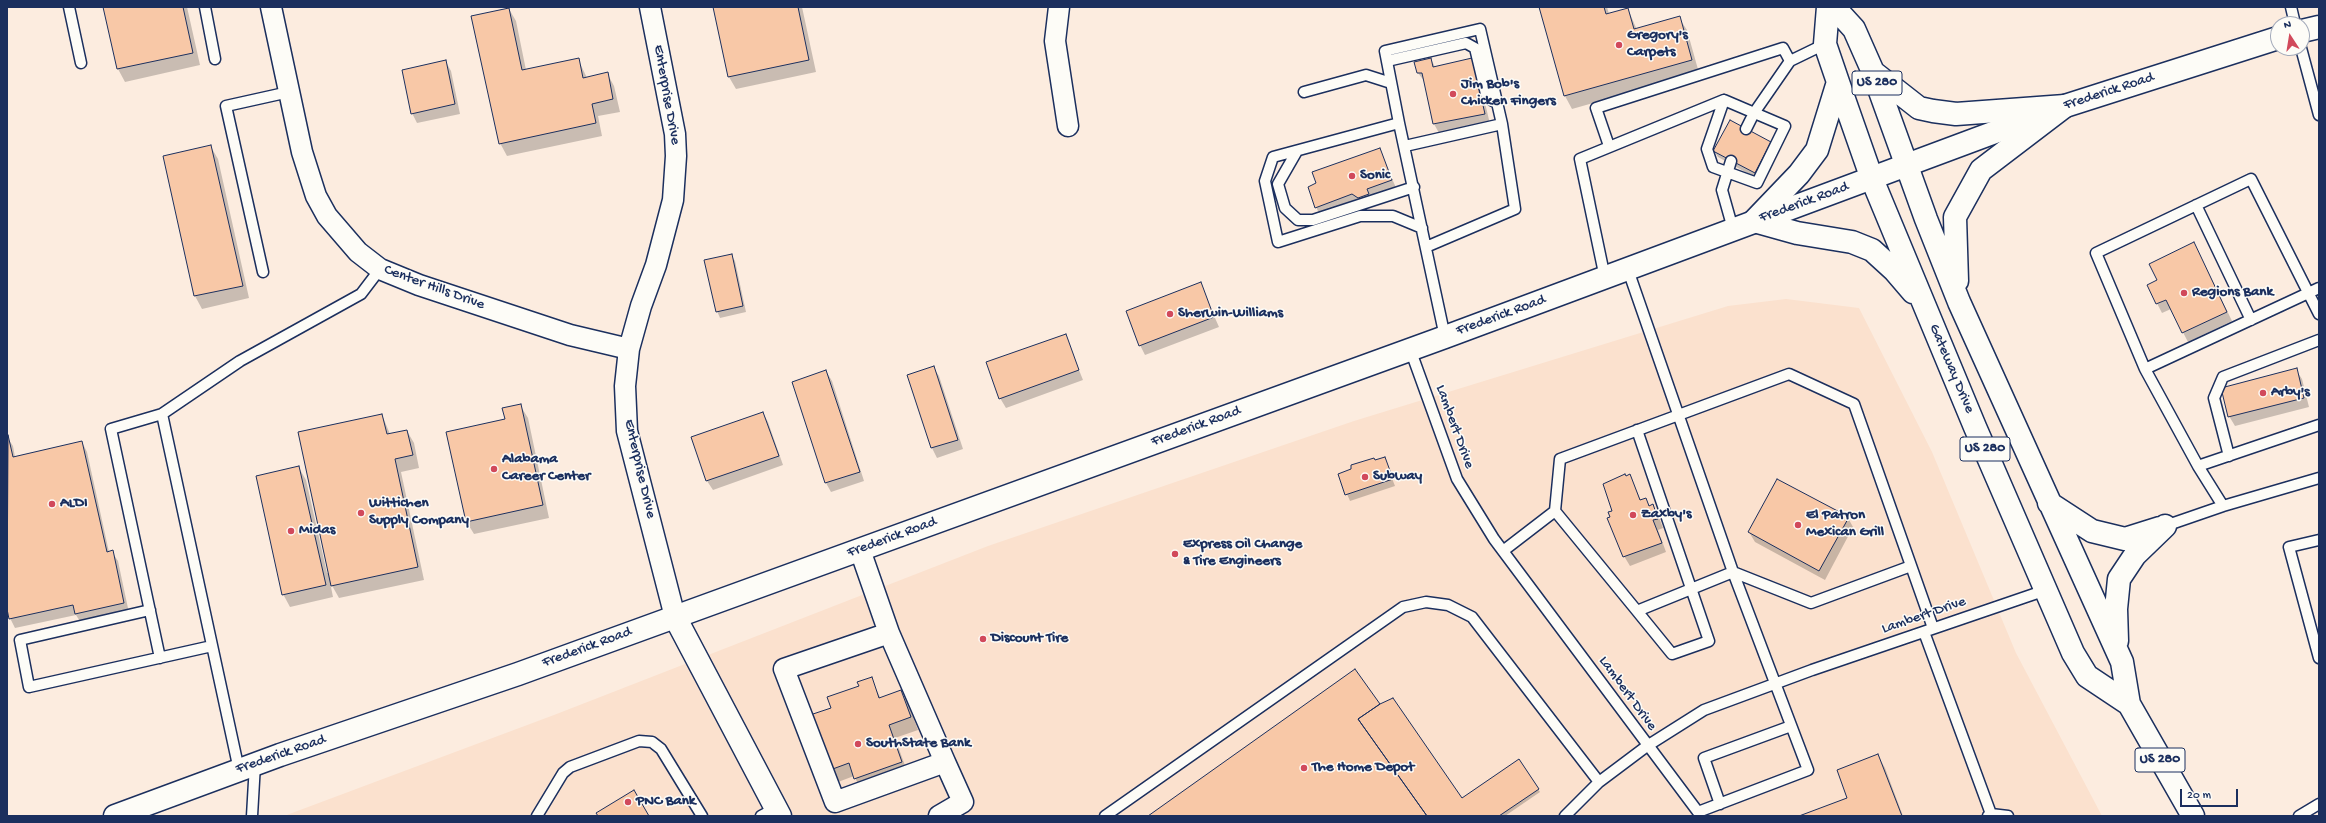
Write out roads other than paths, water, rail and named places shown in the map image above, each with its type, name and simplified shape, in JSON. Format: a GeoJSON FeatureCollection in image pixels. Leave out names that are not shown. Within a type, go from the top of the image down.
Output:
{"type":"FeatureCollection","features":[{"type":"Feature","properties":{"kind":"main road","name":"Gateway Drive"},"geometry":{"type":"LineString","coordinates":[[1828,7],[1825,44],[1872,179],[2073,653],[2087,676],[2129,704]]}},
{"type":"Feature","properties":{"kind":"main road","name":"Gateway Drive"},"geometry":{"type":"LineString","coordinates":[[1834,7],[1854,29],[1873,72],[1906,166],[1959,302],[2122,662],[2129,704],[2193,816]]}},
{"type":"Feature","properties":{"kind":"main road","name":"Frederick Road"},"geometry":{"type":"LineString","coordinates":[[114,816],[247,767],[460,694],[860,550],[1628,270],[1754,221],[1872,179],[2065,106],[2270,41]]}},
{"type":"Feature","properties":{"kind":"main road"},"geometry":{"type":"LineString","coordinates":[[1873,72],[1919,108],[1933,111],[1956,114],[2065,106]]}},
{"type":"Feature","properties":{"kind":"main road"},"geometry":{"type":"LineString","coordinates":[[1838,82],[1817,150],[1799,174],[1754,221],[1797,233],[1852,242],[1872,250],[1895,270],[1925,307]]}},
{"type":"Feature","properties":{"kind":"main road"},"geometry":{"type":"LineString","coordinates":[[1959,302],[1955,217],[1964,198],[1981,170],[2065,106]]}},
{"type":"Feature","properties":{"kind":"main road"},"geometry":{"type":"LineString","coordinates":[[2049,503],[2092,531],[2125,539],[2165,526]]}},
{"type":"Feature","properties":{"kind":"main road"},"geometry":{"type":"LineString","coordinates":[[2117,650],[2116,609],[2119,579],[2135,556],[2165,526]]}},
{"type":"Feature","properties":{"kind":"main road","name":"Enterprise Drive"},"geometry":{"type":"LineString","coordinates":[[675,617],[772,813]]}},
{"type":"Feature","properties":{"kind":"street","name":"Center Hills Drive"},"geometry":{"type":"LineString","coordinates":[[271,7],[302,152],[316,196],[327,216],[358,252],[380,269],[419,285],[563,333],[629,350]]}},
{"type":"Feature","properties":{"kind":"street","name":"Enterprise Drive"},"geometry":{"type":"LineString","coordinates":[[650,7],[675,134],[676,156],[673,200],[656,265],[641,306],[629,350],[625,386],[627,431],[675,617]]}},
{"type":"Feature","properties":{"kind":"street"},"geometry":{"type":"LineString","coordinates":[[1059,7],[1055,41],[1068,126]]}},
{"type":"Feature","properties":{"kind":"street"},"geometry":{"type":"LineString","coordinates":[[860,550],[889,633],[944,762],[963,802],[939,816]]}},
{"type":"Feature","properties":{"kind":"street"},"geometry":{"type":"LineString","coordinates":[[889,633],[784,669],[835,802],[944,762]]}},
{"type":"Feature","properties":{"kind":"lane"},"geometry":{"type":"LineString","coordinates":[[69,7],[82,63]]}},
{"type":"Feature","properties":{"kind":"lane"},"geometry":{"type":"LineString","coordinates":[[205,7],[215,59]]}},
{"type":"Feature","properties":{"kind":"lane"},"geometry":{"type":"LineString","coordinates":[[1386,56],[1480,29],[1502,124],[1515,210],[1426,247]]}},
{"type":"Feature","properties":{"kind":"lane"},"geometry":{"type":"LineString","coordinates":[[1386,56],[1466,43],[1475,48],[1487,98],[1497,104]]}},
{"type":"Feature","properties":{"kind":"lane"},"geometry":{"type":"LineString","coordinates":[[1746,129],[1754,113],[1790,62],[1825,44]]}},
{"type":"Feature","properties":{"kind":"lane"},"geometry":{"type":"LineString","coordinates":[[1609,146],[1596,108],[1783,48],[1790,62]]}},
{"type":"Feature","properties":{"kind":"lane"},"geometry":{"type":"LineString","coordinates":[[1386,56],[1445,337]]}},
{"type":"Feature","properties":{"kind":"lane"},"geometry":{"type":"LineString","coordinates":[[2303,56],[2319,115]]}},
{"type":"Feature","properties":{"kind":"lane"},"geometry":{"type":"LineString","coordinates":[[1304,92],[1366,75],[1392,83]]}},
{"type":"Feature","properties":{"kind":"lane"},"geometry":{"type":"LineString","coordinates":[[263,272],[226,106],[289,92]]}},
{"type":"Feature","properties":{"kind":"lane"},"geometry":{"type":"LineString","coordinates":[[1605,278],[1580,159],[1724,100],[1785,126],[1757,183],[1713,167],[1707,148],[1724,100]]}},
{"type":"Feature","properties":{"kind":"lane"},"geometry":{"type":"LineString","coordinates":[[1400,123],[1273,157],[1265,181],[1278,242],[1360,216],[1393,216],[1422,228]]}},
{"type":"Feature","properties":{"kind":"lane"},"geometry":{"type":"LineString","coordinates":[[1405,146],[1502,124]]}},
{"type":"Feature","properties":{"kind":"lane"},"geometry":{"type":"LineString","coordinates":[[1297,151],[1278,184],[1285,208],[1298,220],[1313,220],[1414,187]]}},
{"type":"Feature","properties":{"kind":"lane"},"geometry":{"type":"LineString","coordinates":[[1731,160],[1726,172],[1722,190],[1733,229]]}},
{"type":"Feature","properties":{"kind":"lane"},"geometry":{"type":"LineString","coordinates":[[2224,506],[2198,466],[2145,369],[2096,253],[2251,179],[2319,314]]}},
{"type":"Feature","properties":{"kind":"lane"},"geometry":{"type":"LineString","coordinates":[[2196,205],[2251,320]]}},
{"type":"Feature","properties":{"kind":"lane"},"geometry":{"type":"LineString","coordinates":[[160,658],[112,429],[162,414],[240,361],[360,294],[380,269]]}},
{"type":"Feature","properties":{"kind":"lane"},"geometry":{"type":"LineString","coordinates":[[1565,816],[1599,782],[1647,746],[1697,815],[1720,804],[1808,770],[1733,572],[1628,270]]}},
{"type":"Feature","properties":{"kind":"lane"},"geometry":{"type":"LineString","coordinates":[[2145,369],[2319,288]]}},
{"type":"Feature","properties":{"kind":"lane"},"geometry":{"type":"LineString","coordinates":[[2229,456],[2214,398],[2223,377],[2319,340]]}},
{"type":"Feature","properties":{"kind":"lane","name":"Lambert Drive"},"geometry":{"type":"LineString","coordinates":[[1410,349],[1457,479],[1503,551],[1647,746],[1704,710],[2046,590]]}},
{"type":"Feature","properties":{"kind":"lane"},"geometry":{"type":"LineString","coordinates":[[1638,430],[1709,641],[1672,654],[1555,511],[1560,459],[1678,415],[1789,374],[1854,404],[1911,566],[1929,630],[1989,815],[2008,816]]}},
{"type":"Feature","properties":{"kind":"lane"},"geometry":{"type":"LineString","coordinates":[[162,414],[212,646],[247,767],[252,816]]}},
{"type":"Feature","properties":{"kind":"lane"},"geometry":{"type":"LineString","coordinates":[[2198,466],[2319,425]]}},
{"type":"Feature","properties":{"kind":"lane"},"geometry":{"type":"LineString","coordinates":[[2165,526],[2224,506],[2319,478]]}},
{"type":"Feature","properties":{"kind":"lane"},"geometry":{"type":"LineString","coordinates":[[1503,551],[1555,511]]}},
{"type":"Feature","properties":{"kind":"lane"},"geometry":{"type":"LineString","coordinates":[[2319,540],[2290,547],[2319,658]]}},
{"type":"Feature","properties":{"kind":"lane"},"geometry":{"type":"LineString","coordinates":[[1637,611],[1733,572],[1811,603],[1911,566]]}},
{"type":"Feature","properties":{"kind":"lane"},"geometry":{"type":"LineString","coordinates":[[1105,816],[1402,607],[1426,602],[1448,605],[1472,617],[1599,782]]}},
{"type":"Feature","properties":{"kind":"lane"},"geometry":{"type":"LineString","coordinates":[[150,610],[20,640],[29,687],[212,646]]}},
{"type":"Feature","properties":{"kind":"lane"},"geometry":{"type":"LineString","coordinates":[[1720,804],[1704,758],[1791,726]]}},
{"type":"Feature","properties":{"kind":"lane"},"geometry":{"type":"LineString","coordinates":[[537,816],[563,773],[570,767],[639,742],[652,742],[661,749],[702,816]]}},
{"type":"Feature","properties":{"kind":"lane"},"geometry":{"type":"LineString","coordinates":[[2299,816],[2319,804]]}},
{"type":"Feature","properties":{"kind":"place","name":"Gregory's Carpets"},"geometry":{"type":"Point","coordinates":[1619,45]}},
{"type":"Feature","properties":{"kind":"place","name":"Jim Bob's Chicken Fingers"},"geometry":{"type":"Point","coordinates":[1453,94]}},
{"type":"Feature","properties":{"kind":"place","name":"Sonic"},"geometry":{"type":"Point","coordinates":[1352,176]}},
{"type":"Feature","properties":{"kind":"place","name":"Regions Bank"},"geometry":{"type":"Point","coordinates":[2184,293]}},
{"type":"Feature","properties":{"kind":"place","name":"Sherwin-Williams"},"geometry":{"type":"Point","coordinates":[1170,314]}},
{"type":"Feature","properties":{"kind":"place","name":"Arby's"},"geometry":{"type":"Point","coordinates":[2263,393]}},
{"type":"Feature","properties":{"kind":"place","name":"Alabama Career Center"},"geometry":{"type":"Point","coordinates":[494,469]}},
{"type":"Feature","properties":{"kind":"place","name":"Subway"},"geometry":{"type":"Point","coordinates":[1365,477]}},
{"type":"Feature","properties":{"kind":"place","name":"ALDI"},"geometry":{"type":"Point","coordinates":[52,504]}},
{"type":"Feature","properties":{"kind":"place","name":"Wittichen Supply Company"},"geometry":{"type":"Point","coordinates":[361,513]}},
{"type":"Feature","properties":{"kind":"place","name":"Zaxby's"},"geometry":{"type":"Point","coordinates":[1633,515]}},
{"type":"Feature","properties":{"kind":"place","name":"El Patron Mexican Grill"},"geometry":{"type":"Point","coordinates":[1798,525]}},
{"type":"Feature","properties":{"kind":"place","name":"Midas"},"geometry":{"type":"Point","coordinates":[291,531]}},
{"type":"Feature","properties":{"kind":"place","name":"Express Oil Change & Tire Engineers"},"geometry":{"type":"Point","coordinates":[1175,554]}},
{"type":"Feature","properties":{"kind":"place","name":"Discount Tire"},"geometry":{"type":"Point","coordinates":[983,639]}},
{"type":"Feature","properties":{"kind":"place","name":"SouthState Bank"},"geometry":{"type":"Point","coordinates":[858,744]}},
{"type":"Feature","properties":{"kind":"place","name":"The Home Depot"},"geometry":{"type":"Point","coordinates":[1304,768]}},
{"type":"Feature","properties":{"kind":"place","name":"PNC Bank"},"geometry":{"type":"Point","coordinates":[628,802]}}]}
